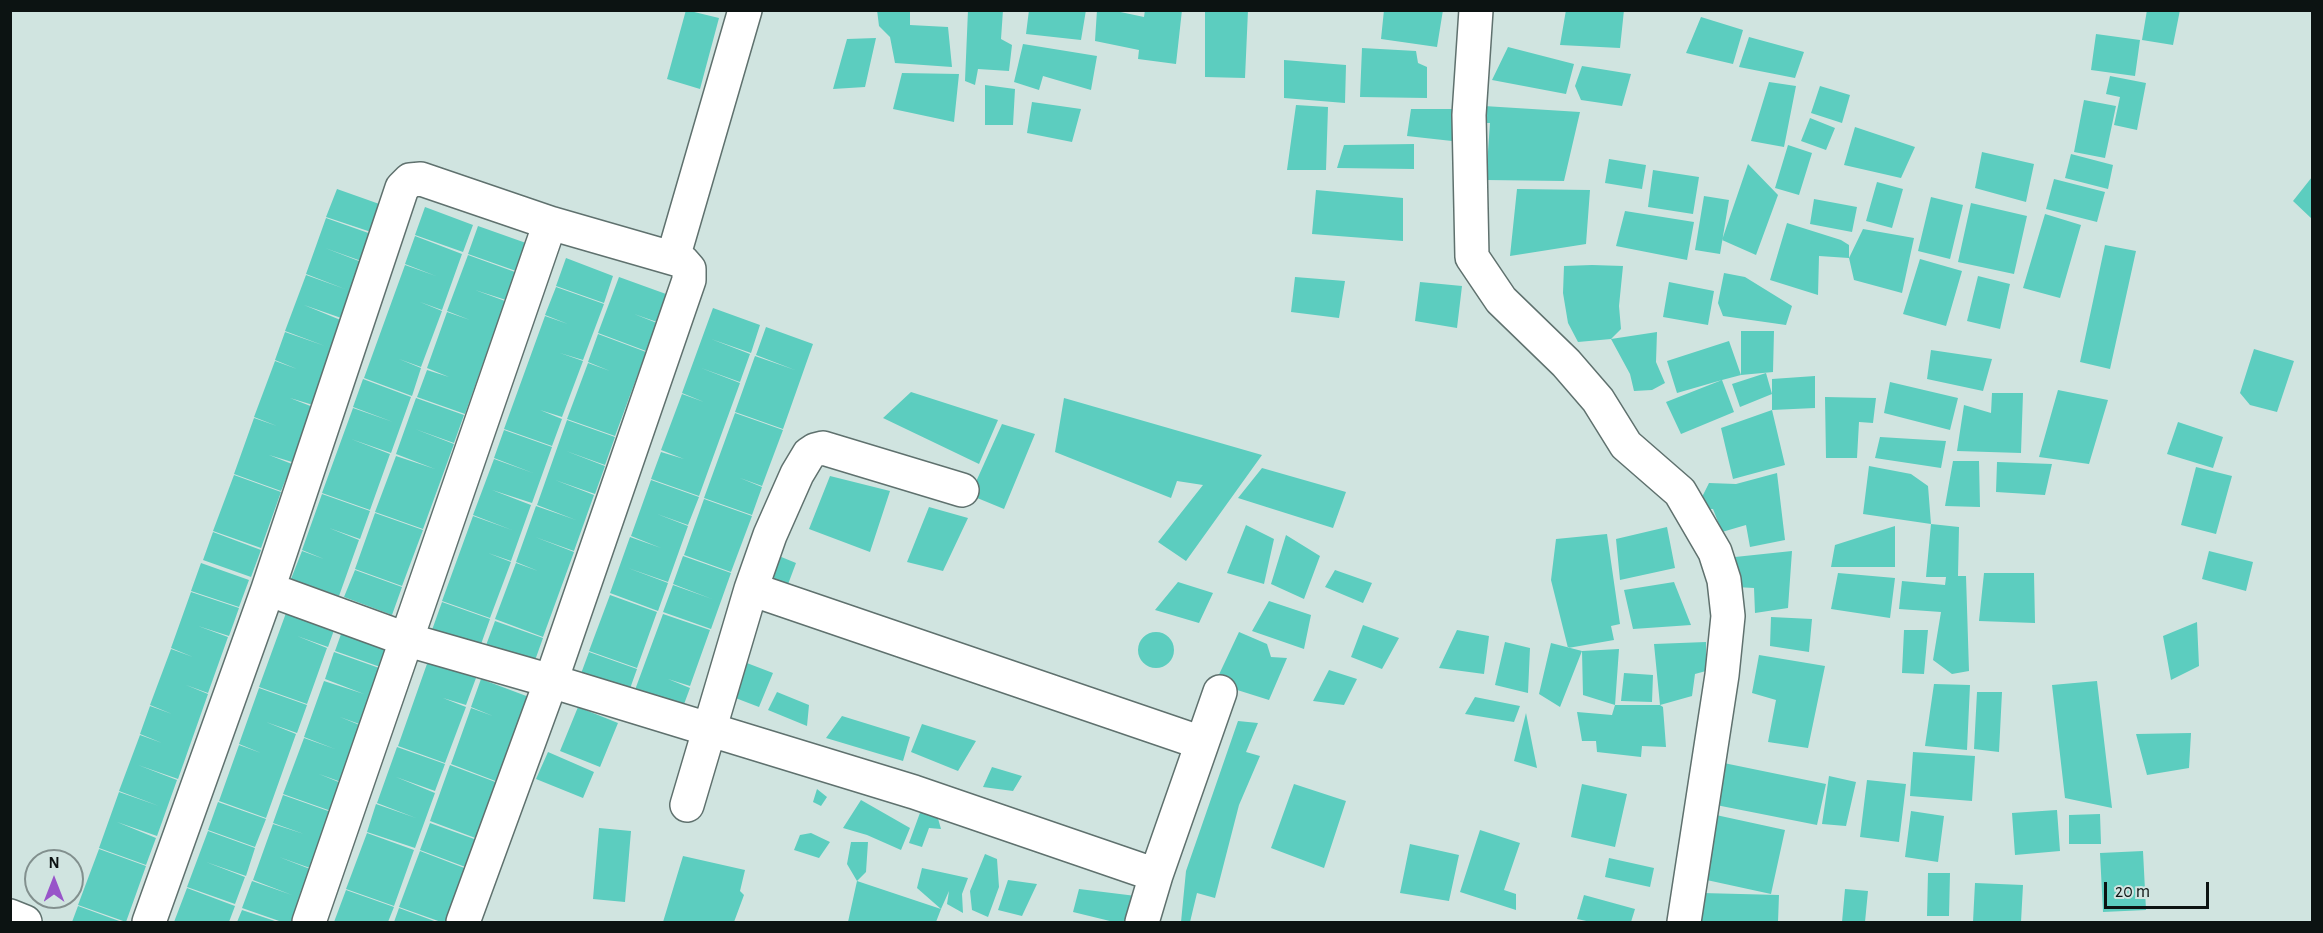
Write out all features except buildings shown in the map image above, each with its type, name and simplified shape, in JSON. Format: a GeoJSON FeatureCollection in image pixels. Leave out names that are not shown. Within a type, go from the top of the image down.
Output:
{"type":"FeatureCollection","features":[{"type":"Feature","properties":{"kind":"street"},"geometry":{"type":"LineString","coordinates":[[673,258],[745,10]]}},
{"type":"Feature","properties":{"kind":"street"},"geometry":{"type":"LineString","coordinates":[[1476,10],[1469,115],[1472,257],[1501,300],[1566,363],[1598,400],[1626,445],[1680,492],[1715,552],[1724,580],[1728,616],[1722,675],[1684,922]]}},
{"type":"Feature","properties":{"kind":"street"},"geometry":{"type":"LineString","coordinates":[[149,922],[268,589],[402,188],[410,180],[421,179],[550,223],[682,261],[690,269],[689,280],[551,681],[463,922]]}},
{"type":"Feature","properties":{"kind":"street"},"geometry":{"type":"LineString","coordinates":[[309,922],[550,223]]}},
{"type":"Feature","properties":{"kind":"street"},"geometry":{"type":"LineString","coordinates":[[687,805],[751,589],[770,535],[797,474],[809,454],[823,448],[962,490]]}},
{"type":"Feature","properties":{"kind":"street"},"geometry":{"type":"LineString","coordinates":[[268,589],[408,640],[708,728],[914,792],[1156,875]]}},
{"type":"Feature","properties":{"kind":"street"},"geometry":{"type":"LineString","coordinates":[[751,589],[1202,743]]}},
{"type":"Feature","properties":{"kind":"street"},"geometry":{"type":"LineString","coordinates":[[1142,922],[1156,875],[1220,692]]}},
{"type":"Feature","properties":{"kind":"street"},"geometry":{"type":"LineString","coordinates":[[10,916],[25,922]]}}]}
